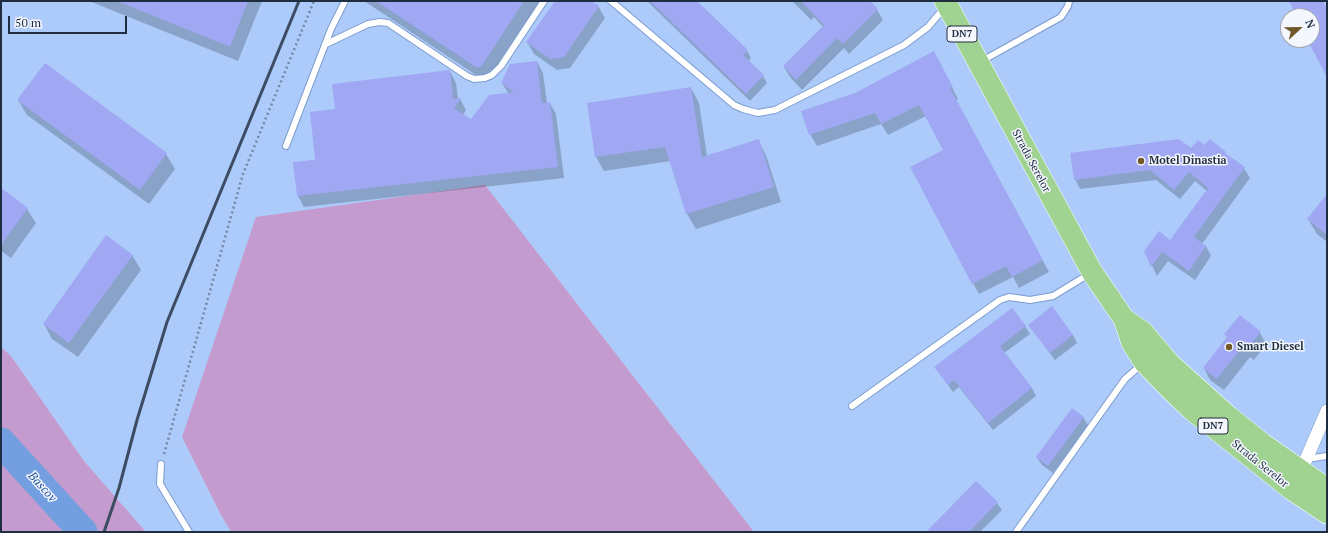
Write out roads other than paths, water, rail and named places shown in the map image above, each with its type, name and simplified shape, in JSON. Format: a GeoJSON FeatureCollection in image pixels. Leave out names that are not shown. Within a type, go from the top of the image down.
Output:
{"type":"FeatureCollection","features":[{"type":"Feature","properties":{"kind":"highway","name":"Strada Serelor"},"geometry":{"type":"LineString","coordinates":[[946,3],[1092,272],[1124,319],[1132,343],[1144,362],[1192,410],[1291,489],[1327,513]]}},
{"type":"Feature","properties":{"kind":"highway","name":"Strada Serelor"},"geometry":{"type":"LineString","coordinates":[[1124,319],[1143,332],[1170,364],[1228,416],[1263,444],[1304,465],[1327,489]]}},
{"type":"Feature","properties":{"kind":"street"},"geometry":{"type":"LineString","coordinates":[[1304,465],[1327,411]]}},
{"type":"Feature","properties":{"kind":"lane"},"geometry":{"type":"LineString","coordinates":[[286,146],[326,44],[345,1]]}},
{"type":"Feature","properties":{"kind":"lane"},"geometry":{"type":"LineString","coordinates":[[326,44],[368,24],[380,22],[388,23],[467,76],[474,79],[485,78],[492,75],[501,66],[544,1]]}},
{"type":"Feature","properties":{"kind":"lane"},"geometry":{"type":"LineString","coordinates":[[611,1],[734,105],[758,113],[774,110],[904,45],[928,27],[946,3]]}},
{"type":"Feature","properties":{"kind":"lane"},"geometry":{"type":"LineString","coordinates":[[978,63],[1061,17],[1068,6],[1069,1]]}},
{"type":"Feature","properties":{"kind":"lane"},"geometry":{"type":"LineString","coordinates":[[852,406],[1000,300],[1009,297],[1030,300],[1053,296],[1092,272]]}},
{"type":"Feature","properties":{"kind":"lane"},"geometry":{"type":"LineString","coordinates":[[1016,532],[1125,380],[1144,362]]}},
{"type":"Feature","properties":{"kind":"lane"},"geometry":{"type":"LineString","coordinates":[[1304,465],[1327,456]]}},
{"type":"Feature","properties":{"kind":"lane"},"geometry":{"type":"LineString","coordinates":[[161,464],[160,484],[189,532]]}},
{"type":"Feature","properties":{"kind":"waterway","name":"Bascov"},"geometry":{"type":"LineString","coordinates":[[1,442],[83,532]]}},
{"type":"Feature","properties":{"kind":"railway"},"geometry":{"type":"LineString","coordinates":[[104,532],[119,488],[137,420],[167,322],[299,1]]}},
{"type":"Feature","properties":{"kind":"place","name":"Motel Dinastia"},"geometry":{"type":"Point","coordinates":[1141,161]}},
{"type":"Feature","properties":{"kind":"place","name":"Smart Diesel"},"geometry":{"type":"Point","coordinates":[1229,347]}}]}
